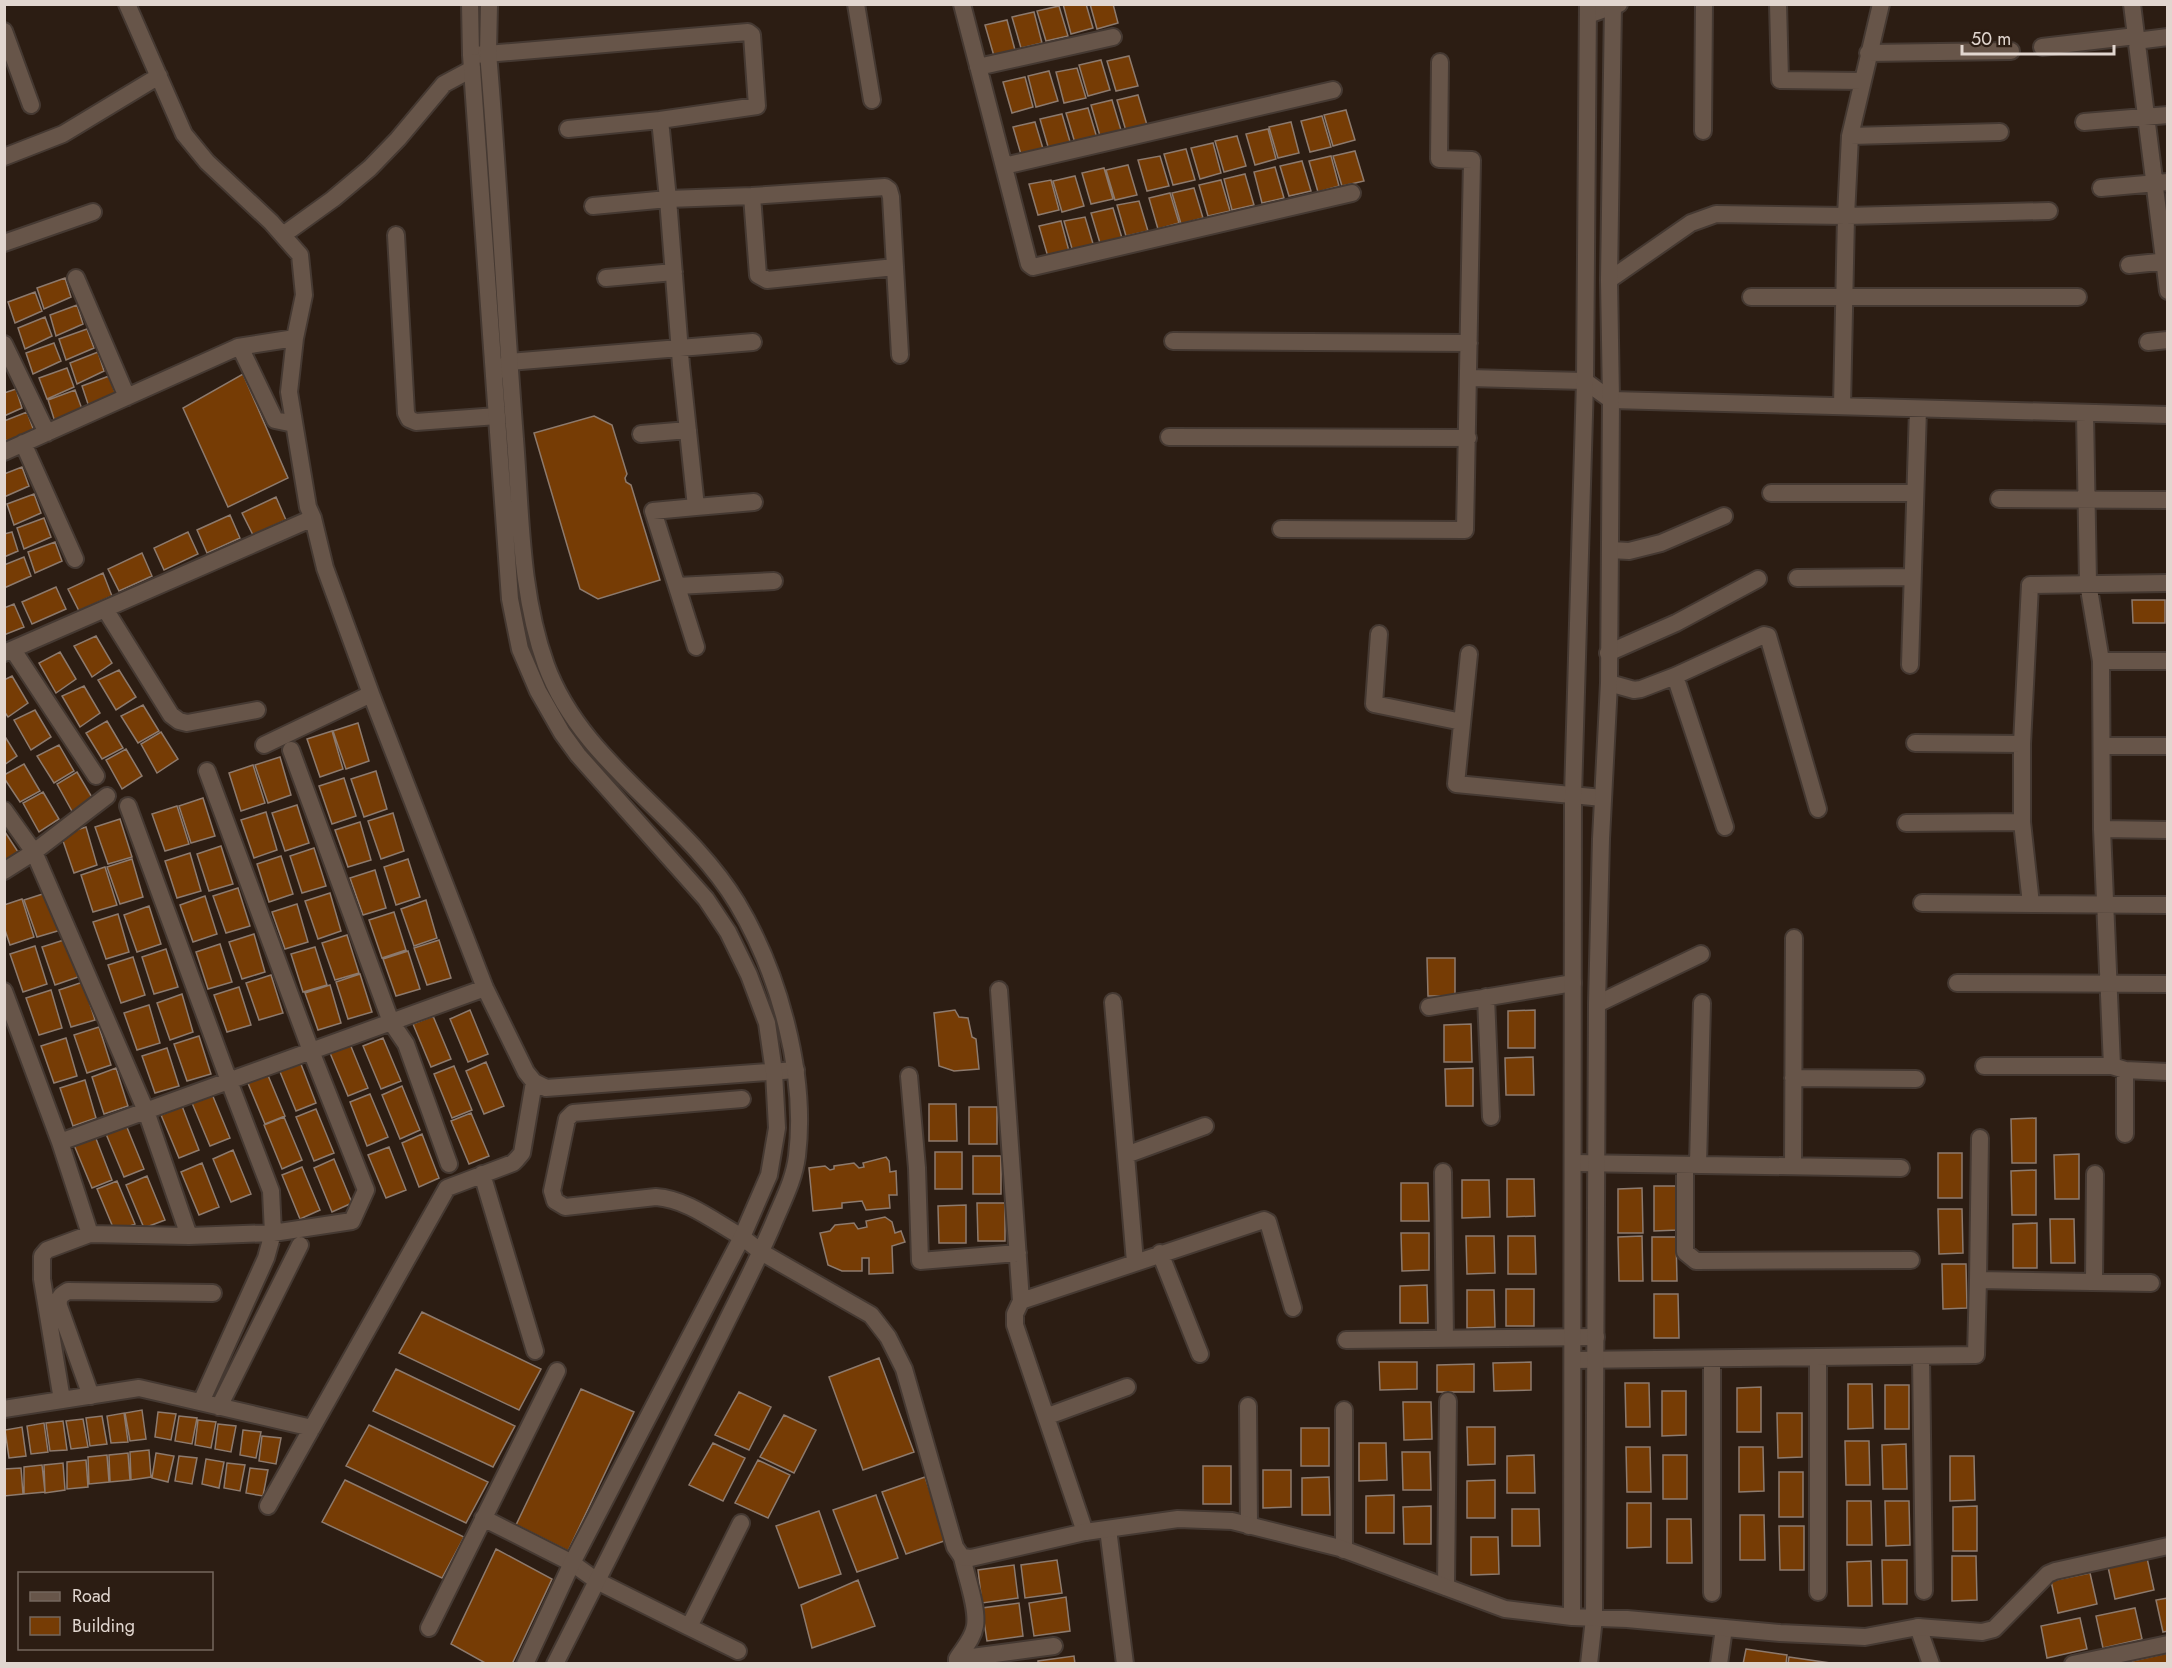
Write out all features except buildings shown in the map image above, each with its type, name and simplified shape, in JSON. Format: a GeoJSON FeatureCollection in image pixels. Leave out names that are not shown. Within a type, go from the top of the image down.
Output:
{"type":"FeatureCollection","features":[{"type":"Feature","properties":{"kind":"street"},"geometry":{"type":"LineString","coordinates":[[127,4],[184,134],[207,162],[283,235],[300,255],[304,295],[295,338],[289,392],[308,507],[313,518],[325,568],[370,694],[485,988],[526,1072],[534,1082],[546,1088],[796,1070]]}},
{"type":"Feature","properties":{"kind":"street"},"geometry":{"type":"LineString","coordinates":[[470,4],[472,62],[510,599],[520,649],[538,691],[578,755],[706,900],[728,932],[749,975],[767,1023],[774,1072],[777,1128],[769,1175],[742,1237],[572,1563],[525,1664]]}},
{"type":"Feature","properties":{"kind":"street"},"geometry":{"type":"LineString","coordinates":[[489,4],[488,53],[509,362],[525,577],[533,623],[560,699],[584,734],[699,853],[734,898],[755,934],[770,970],[785,1017],[796,1070],[797,1153],[792,1179],[762,1252],[555,1664]]}},
{"type":"Feature","properties":{"kind":"street"},"geometry":{"type":"LineString","coordinates":[[856,4],[872,99]]}},
{"type":"Feature","properties":{"kind":"street"},"geometry":{"type":"LineString","coordinates":[[962,4],[1029,264],[1033,267],[1352,193]]}},
{"type":"Feature","properties":{"kind":"street"},"geometry":{"type":"LineString","coordinates":[[1703,131],[1704,4]]}},
{"type":"Feature","properties":{"kind":"street"},"geometry":{"type":"LineString","coordinates":[[1778,4],[1780,80],[1862,81]]}},
{"type":"Feature","properties":{"kind":"street"},"geometry":{"type":"LineString","coordinates":[[1842,406],[1850,136],[1881,4]]}},
{"type":"Feature","properties":{"kind":"street"},"geometry":{"type":"LineString","coordinates":[[2132,4],[2146,117],[2161,183],[2168,291]]}},
{"type":"Feature","properties":{"kind":"street"},"geometry":{"type":"LineString","coordinates":[[1572,1617],[1573,796],[1582,549],[1588,10],[1615,5],[1609,280],[1611,400],[1609,683],[1597,1004],[1594,1618],[1589,1664]]}},
{"type":"Feature","properties":{"kind":"street"},"geometry":{"type":"LineString","coordinates":[[4,32],[31,105]]}},
{"type":"Feature","properties":{"kind":"street"},"geometry":{"type":"LineString","coordinates":[[283,235],[333,199],[370,168],[398,139],[444,84],[472,62],[488,53],[748,32],[752,35],[757,106],[660,120],[568,129]]}},
{"type":"Feature","properties":{"kind":"street"},"geometry":{"type":"LineString","coordinates":[[978,67],[1113,37]]}},
{"type":"Feature","properties":{"kind":"street"},"geometry":{"type":"LineString","coordinates":[[2042,47],[2168,37]]}},
{"type":"Feature","properties":{"kind":"street"},"geometry":{"type":"LineString","coordinates":[[1868,53],[2011,51]]}},
{"type":"Feature","properties":{"kind":"street"},"geometry":{"type":"LineString","coordinates":[[1281,529],[1465,530],[1472,160],[1439,159],[1440,62]]}},
{"type":"Feature","properties":{"kind":"street"},"geometry":{"type":"LineString","coordinates":[[4,157],[63,134],[159,76]]}},
{"type":"Feature","properties":{"kind":"street"},"geometry":{"type":"LineString","coordinates":[[1004,166],[1334,90]]}},
{"type":"Feature","properties":{"kind":"street"},"geometry":{"type":"LineString","coordinates":[[2084,122],[2168,115]]}},
{"type":"Feature","properties":{"kind":"street"},"geometry":{"type":"LineString","coordinates":[[660,120],[696,507]]}},
{"type":"Feature","properties":{"kind":"street"},"geometry":{"type":"LineString","coordinates":[[1850,136],[2000,132]]}},
{"type":"Feature","properties":{"kind":"street"},"geometry":{"type":"LineString","coordinates":[[2100,188],[2161,183]]}},
{"type":"Feature","properties":{"kind":"street"},"geometry":{"type":"LineString","coordinates":[[594,206],[668,199],[885,187],[889,190],[891,197],[900,355]]}},
{"type":"Feature","properties":{"kind":"street"},"geometry":{"type":"LineString","coordinates":[[752,196],[758,275],[761,279],[895,267]]}},
{"type":"Feature","properties":{"kind":"street"},"geometry":{"type":"LineString","coordinates":[[1609,280],[1691,223],[1716,214],[1846,216],[2049,210]]}},
{"type":"Feature","properties":{"kind":"street"},"geometry":{"type":"LineString","coordinates":[[4,243],[93,212]]}},
{"type":"Feature","properties":{"kind":"street"},"geometry":{"type":"LineString","coordinates":[[396,235],[406,413],[409,419],[416,422],[497,416]]}},
{"type":"Feature","properties":{"kind":"street"},"geometry":{"type":"LineString","coordinates":[[2129,265],[2166,261]]}},
{"type":"Feature","properties":{"kind":"street"},"geometry":{"type":"LineString","coordinates":[[606,278],[674,272]]}},
{"type":"Feature","properties":{"kind":"street"},"geometry":{"type":"LineString","coordinates":[[76,278],[127,397]]}},
{"type":"Feature","properties":{"kind":"street"},"geometry":{"type":"LineString","coordinates":[[1751,297],[2078,297]]}},
{"type":"Feature","properties":{"kind":"street"},"geometry":{"type":"LineString","coordinates":[[4,452],[237,347],[295,338]]}},
{"type":"Feature","properties":{"kind":"street"},"geometry":{"type":"LineString","coordinates":[[2148,342],[2168,340]]}},
{"type":"Feature","properties":{"kind":"street"},"geometry":{"type":"LineString","coordinates":[[1173,341],[1469,343]]}},
{"type":"Feature","properties":{"kind":"street"},"geometry":{"type":"LineString","coordinates":[[494,373],[509,362],[753,342]]}},
{"type":"Feature","properties":{"kind":"street"},"geometry":{"type":"LineString","coordinates":[[4,344],[47,433]]}},
{"type":"Feature","properties":{"kind":"street"},"geometry":{"type":"LineString","coordinates":[[237,347],[241,349],[275,420],[294,424]]}},
{"type":"Feature","properties":{"kind":"street"},"geometry":{"type":"LineString","coordinates":[[1469,378],[1585,381],[1611,400],[2168,415]]}},
{"type":"Feature","properties":{"kind":"street"},"geometry":{"type":"LineString","coordinates":[[1910,665],[1918,409]]}},
{"type":"Feature","properties":{"kind":"street"},"geometry":{"type":"LineString","coordinates":[[2085,413],[2088,583],[2101,661],[2102,829],[2109,984],[2125,1134]]}},
{"type":"Feature","properties":{"kind":"street"},"geometry":{"type":"LineString","coordinates":[[641,434],[688,430]]}},
{"type":"Feature","properties":{"kind":"street"},"geometry":{"type":"LineString","coordinates":[[1169,437],[1468,438]]}},
{"type":"Feature","properties":{"kind":"street"},"geometry":{"type":"LineString","coordinates":[[24,443],[75,559]]}},
{"type":"Feature","properties":{"kind":"street"},"geometry":{"type":"LineString","coordinates":[[1771,493],[1914,493]]}},
{"type":"Feature","properties":{"kind":"street"},"geometry":{"type":"LineString","coordinates":[[1999,499],[2168,500]]}},
{"type":"Feature","properties":{"kind":"street"},"geometry":{"type":"LineString","coordinates":[[696,647],[653,511],[754,502]]}},
{"type":"Feature","properties":{"kind":"street"},"geometry":{"type":"LineString","coordinates":[[1610,550],[1629,551],[1661,543],[1724,516]]}},
{"type":"Feature","properties":{"kind":"street"},"geometry":{"type":"LineString","coordinates":[[96,776],[9,652],[313,518]]}},
{"type":"Feature","properties":{"kind":"street"},"geometry":{"type":"LineString","coordinates":[[1797,578],[1912,577]]}},
{"type":"Feature","properties":{"kind":"street"},"geometry":{"type":"LineString","coordinates":[[1608,653],[1676,623],[1758,579]]}},
{"type":"Feature","properties":{"kind":"street"},"geometry":{"type":"LineString","coordinates":[[677,586],[774,581]]}},
{"type":"Feature","properties":{"kind":"street"},"geometry":{"type":"LineString","coordinates":[[2031,904],[2022,822],[2022,744],[2030,585],[2168,583]]}},
{"type":"Feature","properties":{"kind":"street"},"geometry":{"type":"LineString","coordinates":[[105,609],[171,716],[187,723],[257,710]]}},
{"type":"Feature","properties":{"kind":"street"},"geometry":{"type":"LineString","coordinates":[[1379,634],[1374,704],[1462,722]]}},
{"type":"Feature","properties":{"kind":"street"},"geometry":{"type":"LineString","coordinates":[[1609,683],[1634,690],[1641,689],[1764,635],[1768,636],[1818,809]]}},
{"type":"Feature","properties":{"kind":"street"},"geometry":{"type":"LineString","coordinates":[[1469,654],[1457,785],[1603,798]]}},
{"type":"Feature","properties":{"kind":"street"},"geometry":{"type":"LineString","coordinates":[[2101,661],[2168,661]]}},
{"type":"Feature","properties":{"kind":"street"},"geometry":{"type":"LineString","coordinates":[[1675,676],[1725,827]]}},
{"type":"Feature","properties":{"kind":"street"},"geometry":{"type":"LineString","coordinates":[[264,745],[370,694]]}},
{"type":"Feature","properties":{"kind":"street"},"geometry":{"type":"LineString","coordinates":[[1915,743],[2022,744]]}},
{"type":"Feature","properties":{"kind":"street"},"geometry":{"type":"LineString","coordinates":[[2102,746],[2168,746]]}},
{"type":"Feature","properties":{"kind":"street"},"geometry":{"type":"LineString","coordinates":[[291,750],[391,1022],[406,1044],[449,1164]]}},
{"type":"Feature","properties":{"kind":"street"},"geometry":{"type":"LineString","coordinates":[[62,1400],[42,1279],[42,1256],[47,1250],[90,1234],[189,1236],[273,1233],[352,1221],[366,1190],[311,1051],[207,771]]}},
{"type":"Feature","properties":{"kind":"street"},"geometry":{"type":"LineString","coordinates":[[4,871],[34,852],[107,796]]}},
{"type":"Feature","properties":{"kind":"street"},"geometry":{"type":"LineString","coordinates":[[128,806],[271,1191],[273,1233],[266,1258],[201,1402]]}},
{"type":"Feature","properties":{"kind":"street"},"geometry":{"type":"LineString","coordinates":[[4,810],[34,852],[146,1111],[189,1236]]}},
{"type":"Feature","properties":{"kind":"street"},"geometry":{"type":"LineString","coordinates":[[1906,823],[2022,822]]}},
{"type":"Feature","properties":{"kind":"street"},"geometry":{"type":"LineString","coordinates":[[2102,829],[2168,830]]}},
{"type":"Feature","properties":{"kind":"street"},"geometry":{"type":"LineString","coordinates":[[1922,903],[2168,905]]}},
{"type":"Feature","properties":{"kind":"street"},"geometry":{"type":"LineString","coordinates":[[1793,1166],[1794,938]]}},
{"type":"Feature","properties":{"kind":"street"},"geometry":{"type":"LineString","coordinates":[[1597,1004],[1701,954]]}},
{"type":"Feature","properties":{"kind":"street"},"geometry":{"type":"LineString","coordinates":[[1429,1007],[1573,983]]}},
{"type":"Feature","properties":{"kind":"street"},"geometry":{"type":"LineString","coordinates":[[1957,983],[2168,984]]}},
{"type":"Feature","properties":{"kind":"street"},"geometry":{"type":"LineString","coordinates":[[60,1142],[485,988]]}},
{"type":"Feature","properties":{"kind":"street"},"geometry":{"type":"LineString","coordinates":[[999,990],[1021,1301],[1015,1314],[1015,1325],[1048,1416],[1085,1532]]}},
{"type":"Feature","properties":{"kind":"street"},"geometry":{"type":"LineString","coordinates":[[4,991],[60,1142],[90,1234]]}},
{"type":"Feature","properties":{"kind":"street"},"geometry":{"type":"LineString","coordinates":[[1486,997],[1491,1117]]}},
{"type":"Feature","properties":{"kind":"street"},"geometry":{"type":"LineString","coordinates":[[1113,1002],[1135,1262]]}},
{"type":"Feature","properties":{"kind":"street"},"geometry":{"type":"LineString","coordinates":[[1702,1003],[1685,1252],[1696,1261],[1911,1260]]}},
{"type":"Feature","properties":{"kind":"street"},"geometry":{"type":"LineString","coordinates":[[1984,1066],[2119,1068],[2168,1072]]}},
{"type":"Feature","properties":{"kind":"street"},"geometry":{"type":"LineString","coordinates":[[909,1076],[917,1168],[920,1261],[1018,1253]]}},
{"type":"Feature","properties":{"kind":"street"},"geometry":{"type":"LineString","coordinates":[[1793,1078],[1917,1079]]}},
{"type":"Feature","properties":{"kind":"street"},"geometry":{"type":"LineString","coordinates":[[268,1506],[444,1192],[452,1185],[513,1163],[522,1153],[534,1082]]}},
{"type":"Feature","properties":{"kind":"street"},"geometry":{"type":"LineString","coordinates":[[742,1099],[573,1113],[567,1119],[552,1191],[555,1201],[564,1207],[656,1197],[680,1202],[871,1316],[888,1337],[904,1370],[955,1547],[962,1557],[975,1614],[975,1626],[971,1638],[957,1661]]}},
{"type":"Feature","properties":{"kind":"street"},"geometry":{"type":"LineString","coordinates":[[1126,1155],[1205,1126]]}},
{"type":"Feature","properties":{"kind":"street"},"geometry":{"type":"LineString","coordinates":[[1573,1360],[1976,1355],[1980,1138]]}},
{"type":"Feature","properties":{"kind":"street"},"geometry":{"type":"LineString","coordinates":[[1574,1163],[1901,1168]]}},
{"type":"Feature","properties":{"kind":"street"},"geometry":{"type":"LineString","coordinates":[[1443,1172],[1445,1339]]}},
{"type":"Feature","properties":{"kind":"street"},"geometry":{"type":"LineString","coordinates":[[482,1174],[535,1351]]}},
{"type":"Feature","properties":{"kind":"street"},"geometry":{"type":"LineString","coordinates":[[2094,1282],[2095,1174]]}},
{"type":"Feature","properties":{"kind":"street"},"geometry":{"type":"LineString","coordinates":[[1021,1301],[1264,1220],[1268,1222],[1293,1308]]}},
{"type":"Feature","properties":{"kind":"street"},"geometry":{"type":"LineString","coordinates":[[219,1407],[300,1245]]}},
{"type":"Feature","properties":{"kind":"street"},"geometry":{"type":"LineString","coordinates":[[1160,1253],[1200,1354]]}},
{"type":"Feature","properties":{"kind":"street"},"geometry":{"type":"LineString","coordinates":[[1978,1280],[2151,1283]]}},
{"type":"Feature","properties":{"kind":"street"},"geometry":{"type":"LineString","coordinates":[[92,1396],[58,1306],[58,1299],[61,1295],[68,1291],[213,1293]]}},
{"type":"Feature","properties":{"kind":"street"},"geometry":{"type":"LineString","coordinates":[[1346,1340],[1596,1337]]}},
{"type":"Feature","properties":{"kind":"street"},"geometry":{"type":"LineString","coordinates":[[1921,1356],[1924,1591]]}},
{"type":"Feature","properties":{"kind":"street"},"geometry":{"type":"LineString","coordinates":[[1818,1357],[1818,1592]]}},
{"type":"Feature","properties":{"kind":"street"},"geometry":{"type":"LineString","coordinates":[[1712,1359],[1712,1593]]}},
{"type":"Feature","properties":{"kind":"street"},"geometry":{"type":"LineString","coordinates":[[429,1628],[558,1371]]}},
{"type":"Feature","properties":{"kind":"street"},"geometry":{"type":"LineString","coordinates":[[1048,1416],[1127,1387]]}},
{"type":"Feature","properties":{"kind":"street"},"geometry":{"type":"LineString","coordinates":[[4,1409],[139,1388],[312,1428]]}},
{"type":"Feature","properties":{"kind":"street"},"geometry":{"type":"LineString","coordinates":[[1446,1587],[1448,1401]]}},
{"type":"Feature","properties":{"kind":"street"},"geometry":{"type":"LineString","coordinates":[[1248,1406],[1250,1526]]}},
{"type":"Feature","properties":{"kind":"street"},"geometry":{"type":"LineString","coordinates":[[1344,1410],[1344,1550]]}},
{"type":"Feature","properties":{"kind":"street"},"geometry":{"type":"LineString","coordinates":[[483,1518],[572,1563],[597,1581],[738,1651]]}},
{"type":"Feature","properties":{"kind":"street"},"geometry":{"type":"LineString","coordinates":[[962,1557],[971,1558],[1085,1532],[1178,1519],[1232,1521],[1344,1550],[1505,1609],[1572,1617],[1627,1619],[1780,1633],[1865,1636],[1918,1627],[1982,1632],[1994,1629],[2048,1574],[2055,1570],[2168,1546]]}},
{"type":"Feature","properties":{"kind":"street"},"geometry":{"type":"LineString","coordinates":[[689,1627],[741,1523]]}},
{"type":"Feature","properties":{"kind":"street"},"geometry":{"type":"LineString","coordinates":[[1108,1529],[1125,1664]]}},
{"type":"Feature","properties":{"kind":"street"},"geometry":{"type":"LineString","coordinates":[[1918,1627],[1930,1664]]}},
{"type":"Feature","properties":{"kind":"street"},"geometry":{"type":"LineString","coordinates":[[1719,1664],[1724,1628]]}},
{"type":"Feature","properties":{"kind":"street"},"geometry":{"type":"LineString","coordinates":[[2073,1664],[2168,1644]]}},
{"type":"Feature","properties":{"kind":"street"},"geometry":{"type":"LineString","coordinates":[[957,1661],[1054,1646]]}}]}
